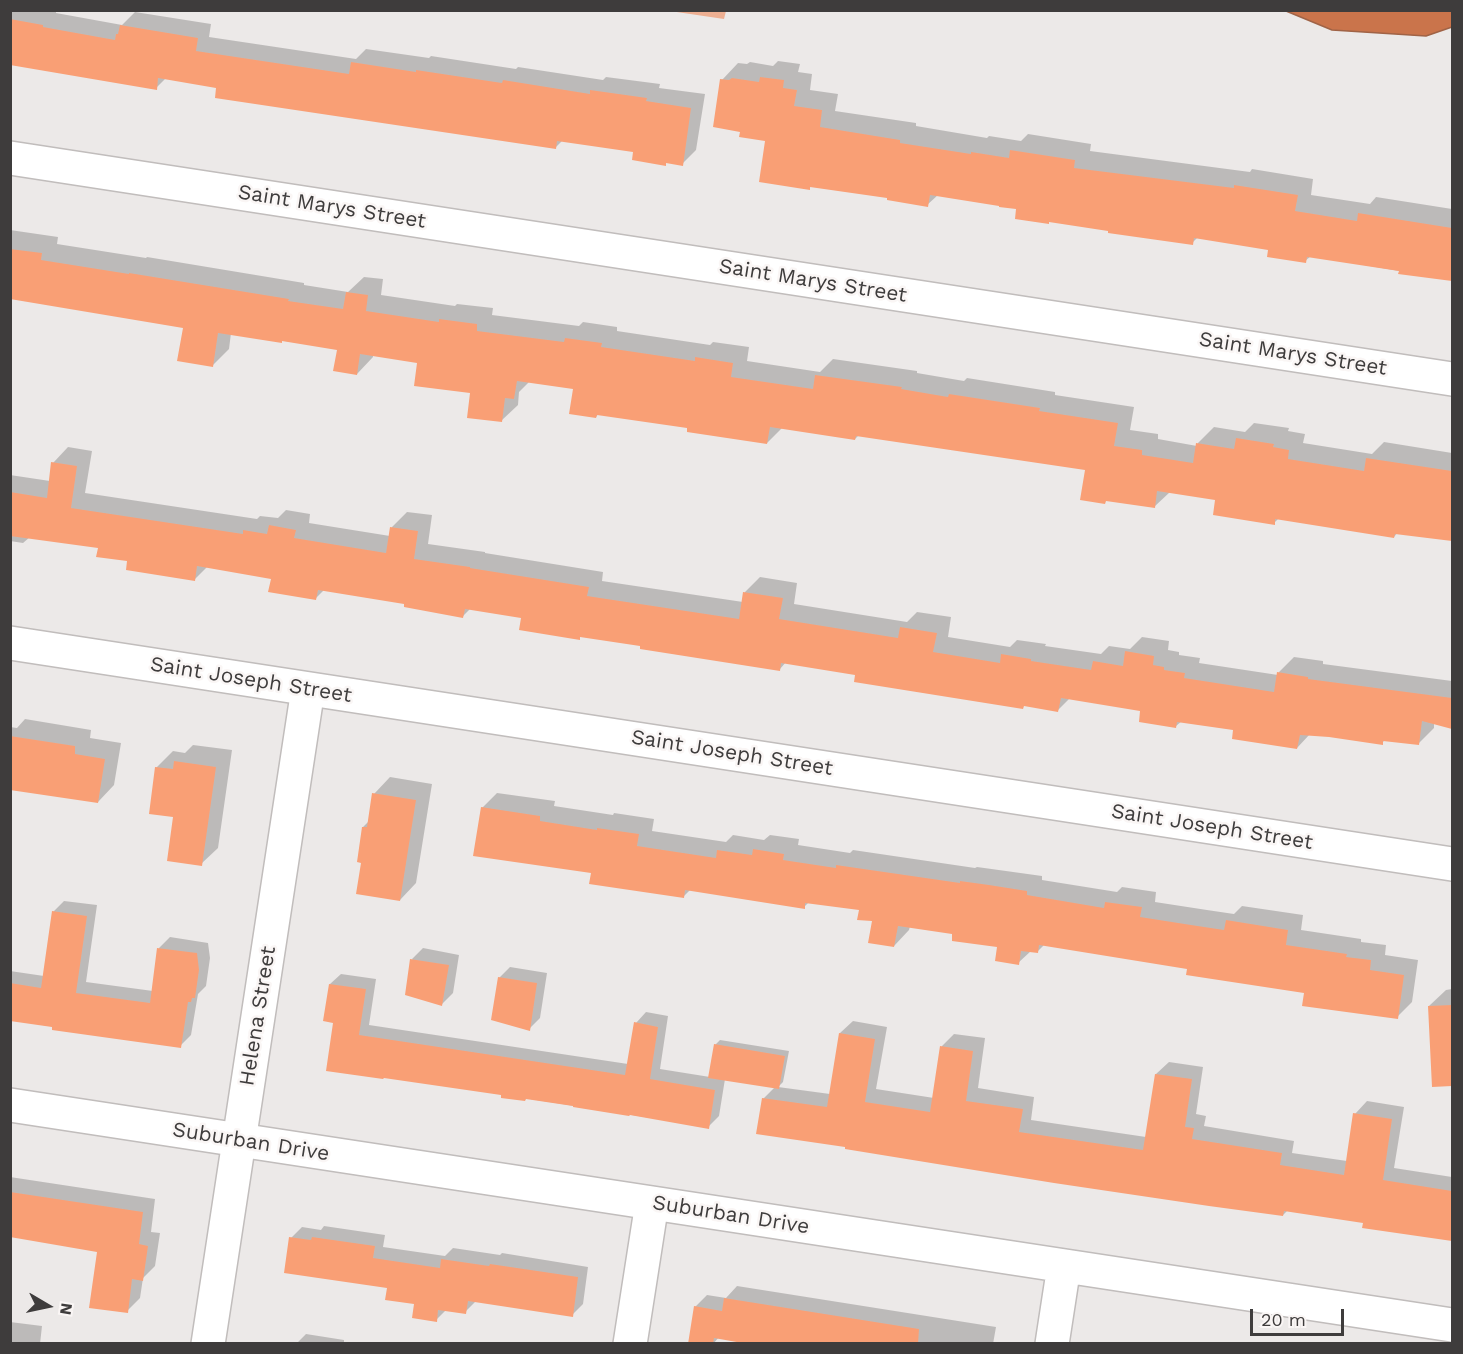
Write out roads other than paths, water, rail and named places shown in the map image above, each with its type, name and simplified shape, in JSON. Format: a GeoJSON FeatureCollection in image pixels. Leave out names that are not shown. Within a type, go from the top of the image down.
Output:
{"type":"FeatureCollection","features":[{"type":"Feature","properties":{"kind":"street","name":"Saint Marys Street"},"geometry":{"type":"LineString","coordinates":[[10,158],[1452,379]]}},
{"type":"Feature","properties":{"kind":"street","name":"Saint Joseph Street"},"geometry":{"type":"LineString","coordinates":[[10,643],[1452,864]]}},
{"type":"Feature","properties":{"kind":"street","name":"Helena Street"},"geometry":{"type":"LineString","coordinates":[[208,1344],[308,689]]}},
{"type":"Feature","properties":{"kind":"street","name":"Suburban Drive"},"geometry":{"type":"LineString","coordinates":[[10,1105],[1452,1325]]}},
{"type":"Feature","properties":{"kind":"street"},"geometry":{"type":"LineString","coordinates":[[630,1344],[652,1203]]}},
{"type":"Feature","properties":{"kind":"street"},"geometry":{"type":"LineString","coordinates":[[1052,1344],[1064,1266]]}}]}
